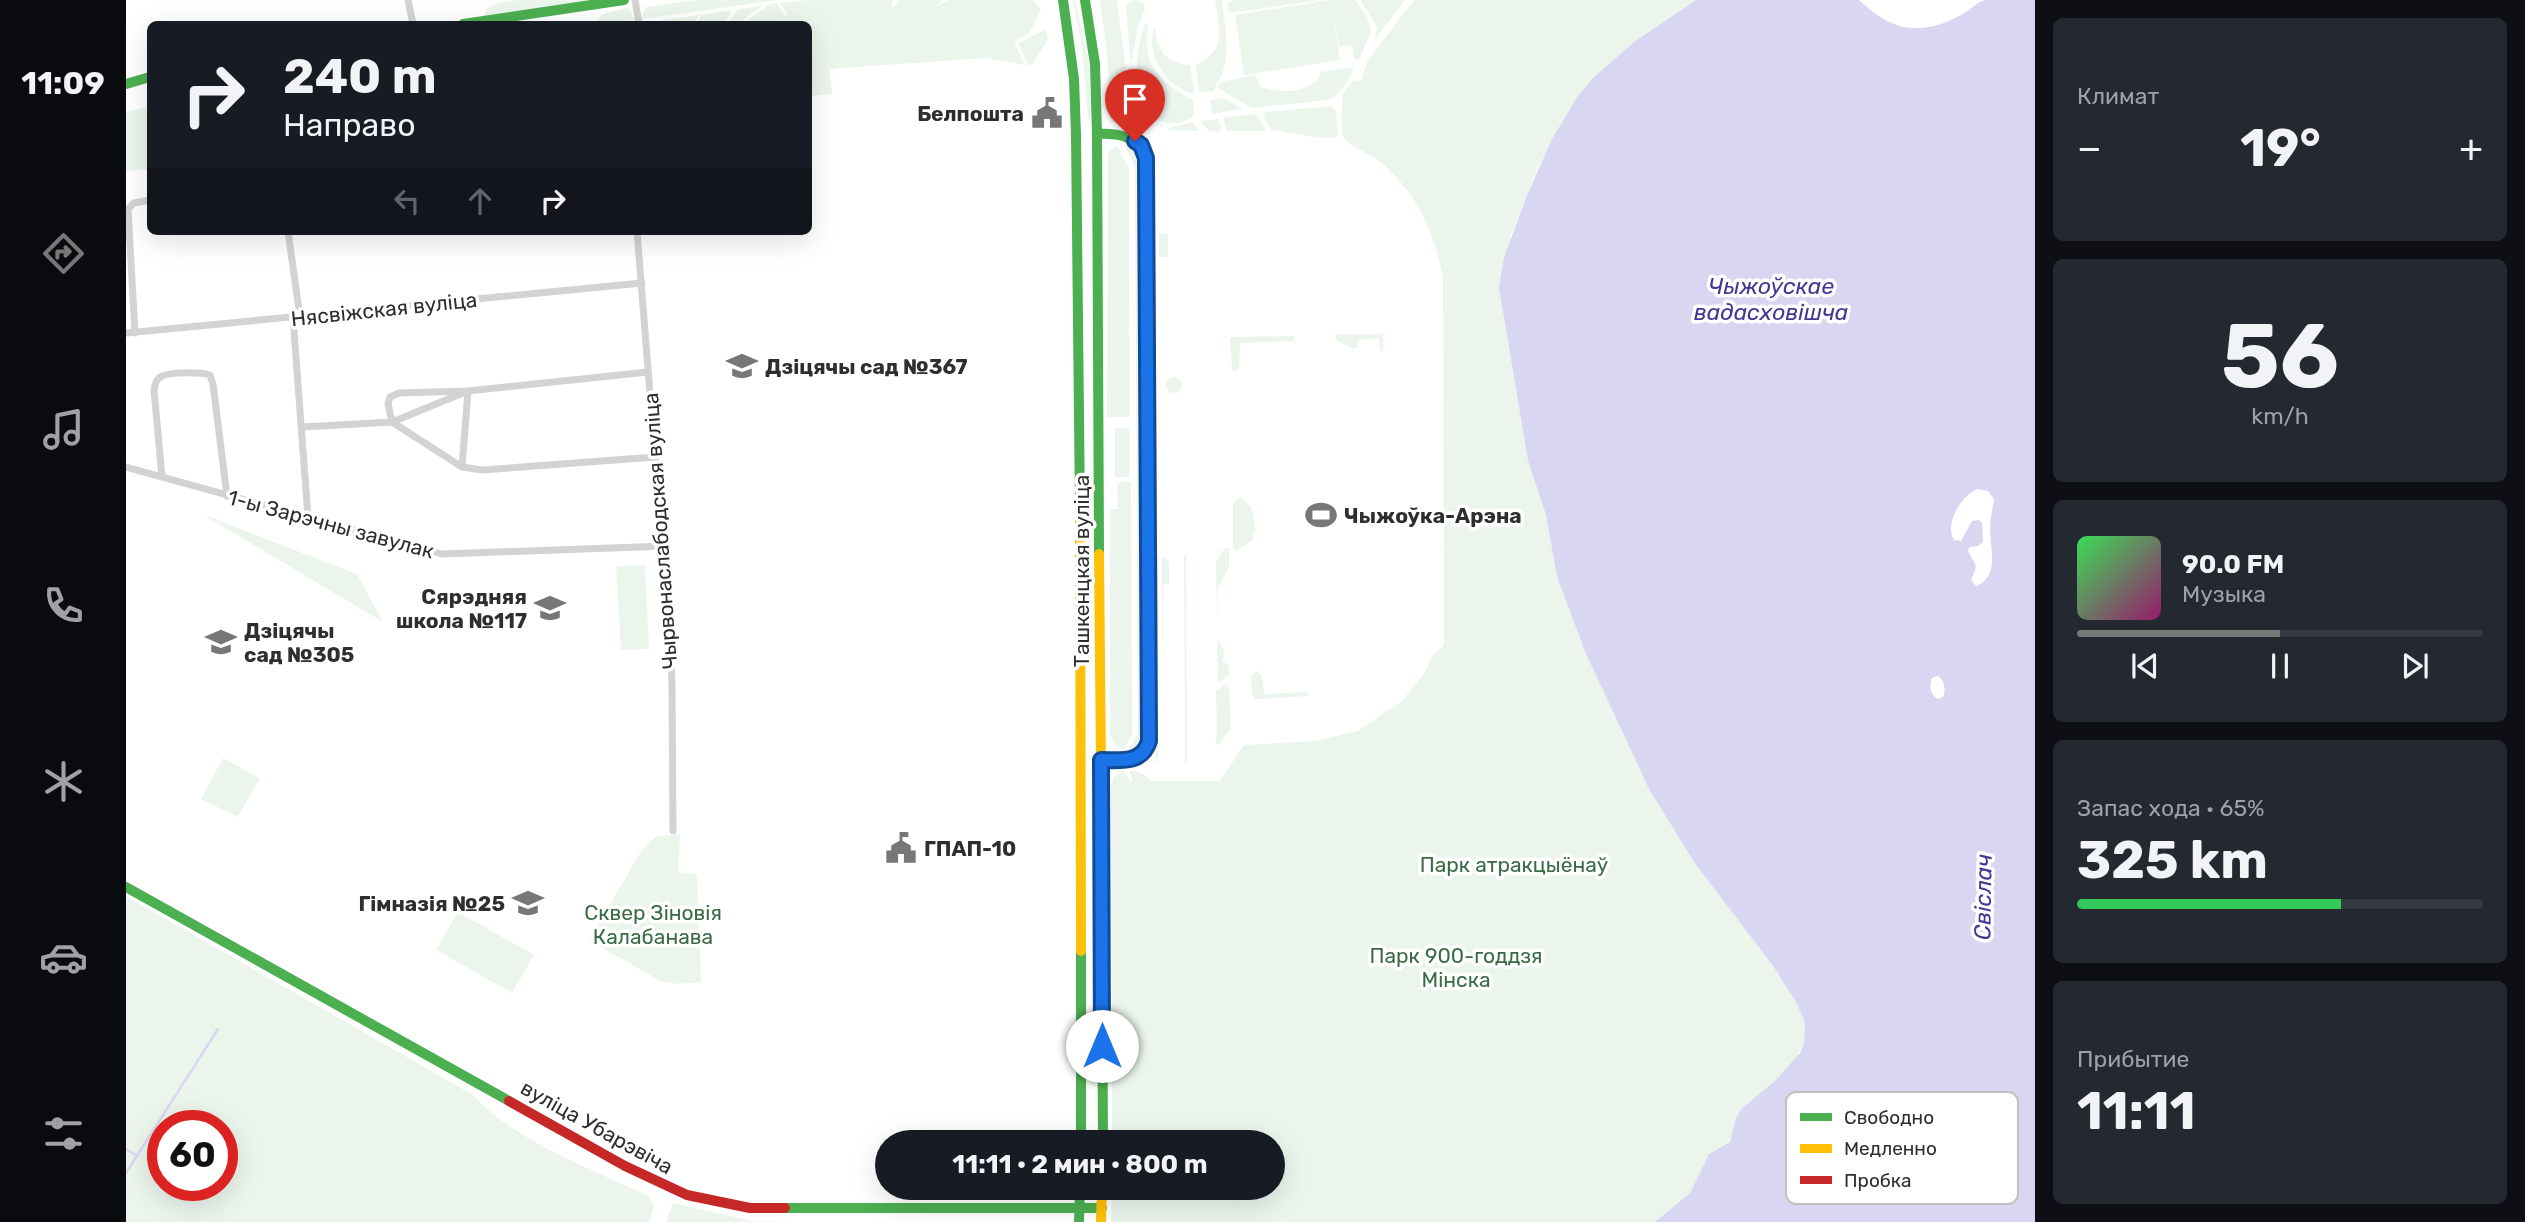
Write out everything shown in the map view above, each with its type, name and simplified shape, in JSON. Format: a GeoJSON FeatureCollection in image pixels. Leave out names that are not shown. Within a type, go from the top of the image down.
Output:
{"type":"FeatureCollection","features":[{"type":"Feature","properties":{"kind":"main road"},"geometry":{"type":"LineString","coordinates":[[483,21],[624,0]]}},
{"type":"Feature","properties":{"kind":"main road","name":"Ташкенцкая вуліца"},"geometry":{"type":"LineString","coordinates":[[1063,0],[1074,79],[1076,135],[1080,484],[1081,1130]]}},
{"type":"Feature","properties":{"kind":"main road","name":"Ташкенцкая вуліца"},"geometry":{"type":"LineString","coordinates":[[1085,0],[1095,72],[1097,134],[1103,1130]]}},
{"type":"Feature","properties":{"kind":"main road"},"geometry":{"type":"LineString","coordinates":[[126,83],[147,78]]}},
{"type":"Feature","properties":{"kind":"main road"},"geometry":{"type":"LineString","coordinates":[[1076,135],[1120,133],[1141,145],[1146,158],[1149,535],[1149,741],[1145,751],[1137,758],[1080,759]]}},
{"type":"Feature","properties":{"kind":"main road","name":"вуліца Убарэвіча"},"geometry":{"type":"LineString","coordinates":[[126,887],[636,1172],[687,1195],[750,1208],[1102,1208]]}},
{"type":"Feature","properties":{"kind":"main road"},"geometry":{"type":"LineString","coordinates":[[1079,1222],[1080,1200]]}},
{"type":"Feature","properties":{"kind":"main road"},"geometry":{"type":"LineString","coordinates":[[1101,1222],[1102,1200]]}},
{"type":"Feature","properties":{"kind":"street"},"geometry":{"type":"LineString","coordinates":[[408,0],[412,21]]}},
{"type":"Feature","properties":{"kind":"street"},"geometry":{"type":"LineString","coordinates":[[635,0],[638,21]]}},
{"type":"Feature","properties":{"kind":"street"},"geometry":{"type":"LineString","coordinates":[[135,333],[128,209],[134,203],[147,201]]}},
{"type":"Feature","properties":{"kind":"street"},"geometry":{"type":"LineString","coordinates":[[288,235],[308,517]]}},
{"type":"Feature","properties":{"kind":"street","name":"Чырвонаслабодская вуліца"},"geometry":{"type":"LineString","coordinates":[[637,235],[655,457],[666,546],[672,690],[673,831]]}},
{"type":"Feature","properties":{"kind":"street","name":"Нясвіжская вуліца"},"geometry":{"type":"LineString","coordinates":[[126,333],[642,284]]}},
{"type":"Feature","properties":{"kind":"street"},"geometry":{"type":"LineString","coordinates":[[162,477],[155,382],[162,376],[202,372],[210,375],[213,384],[227,496]]}},
{"type":"Feature","properties":{"kind":"street"},"geometry":{"type":"LineString","coordinates":[[648,372],[468,391],[399,393],[390,397],[388,404],[392,422],[462,467],[482,470],[655,457]]}},
{"type":"Feature","properties":{"kind":"street"},"geometry":{"type":"LineString","coordinates":[[303,427],[392,422],[468,391]]}},
{"type":"Feature","properties":{"kind":"street"},"geometry":{"type":"LineString","coordinates":[[462,467],[468,391]]}},
{"type":"Feature","properties":{"kind":"street","name":"1-ы Зарэчны завулак"},"geometry":{"type":"LineString","coordinates":[[126,467],[450,555],[666,546]]}},
{"type":"Feature","properties":{"kind":"green space"},"geometry":{"type":"Polygon","coordinates":[[[518,0],[586,0],[484,16],[493,5],[518,0]]]}},
{"type":"Feature","properties":{"kind":"green space"},"geometry":{"type":"Polygon","coordinates":[[[695,0],[779,0],[641,19],[646,7],[695,0]]]}},
{"type":"Feature","properties":{"kind":"green space"},"geometry":{"type":"Polygon","coordinates":[[[806,0],[894,0],[891,5],[894,7],[899,0],[943,0],[935,7],[948,0],[1033,0],[1041,10],[1029,34],[1016,40],[1015,44],[1025,65],[985,58],[829,69],[832,94],[812,96],[812,21],[746,21],[770,4],[777,3],[785,16],[788,15],[780,3],[806,0]]]}},
{"type":"Feature","properties":{"kind":"green space"},"geometry":{"type":"Polygon","coordinates":[[[1073,0],[1089,63],[1091,118],[1088,120],[1082,47],[1073,0]]]}},
{"type":"Feature","properties":{"kind":"green space"},"geometry":{"type":"Polygon","coordinates":[[[1100,0],[1117,0],[1130,101],[1118,124],[1112,121],[1109,115],[1108,63],[1100,0]]]}},
{"type":"Feature","properties":{"kind":"green space"},"geometry":{"type":"Polygon","coordinates":[[[1136,0],[1144,3],[1145,9],[1138,26],[1131,66],[1126,7],[1129,2],[1136,0]]]}},
{"type":"Feature","properties":{"kind":"green space"},"geometry":{"type":"Polygon","coordinates":[[[1215,0],[1222,0],[1226,36],[1225,62],[1214,91],[1199,92],[1196,65],[1213,52],[1219,38],[1215,0]]]}},
{"type":"Feature","properties":{"kind":"green space"},"geometry":{"type":"Polygon","coordinates":[[[1233,0],[1321,0],[1229,13],[1227,4],[1233,0]]]}},
{"type":"Feature","properties":{"kind":"green space"},"geometry":{"type":"Polygon","coordinates":[[[1329,0],[1355,0],[1367,17],[1371,31],[1359,60],[1354,59],[1352,45],[1339,47],[1332,9],[1340,60],[1244,75],[1235,15],[1329,0]]]}},
{"type":"Feature","properties":{"kind":"green space"},"geometry":{"type":"Polygon","coordinates":[[[1360,0],[1405,0],[1375,39],[1377,27],[1360,0]]]}},
{"type":"Feature","properties":{"kind":"green space","name":"Парк 900-годдзя Мінска"},"geometry":{"type":"Polygon","coordinates":[[[1414,0],[1696,0],[1634,42],[1594,77],[1577,97],[1538,167],[1510,237],[1503,312],[1528,461],[1546,515],[1557,577],[1586,654],[1649,789],[1694,862],[1773,966],[1795,1000],[1805,1023],[1804,1043],[1793,1063],[1766,1090],[1747,1103],[1730,1142],[1709,1154],[1690,1193],[1655,1222],[1111,1222],[1112,1200],[1285,1200],[1285,1130],[1112,1130],[1111,787],[1114,777],[1124,770],[1129,780],[1133,781],[1129,771],[1138,772],[1151,781],[1220,781],[1244,745],[1315,741],[1358,731],[1402,701],[1424,673],[1434,654],[1444,645],[1443,278],[1430,231],[1406,189],[1383,164],[1342,136],[1342,95],[1354,80],[1361,81],[1367,62],[1414,0]]]}},
{"type":"Feature","properties":{"kind":"green space"},"geometry":{"type":"Polygon","coordinates":[[[763,5],[742,21],[730,21],[737,10],[763,5]]]}},
{"type":"Feature","properties":{"kind":"green space"},"geometry":{"type":"Polygon","coordinates":[[[627,8],[634,20],[597,20],[605,13],[627,8]]]}},
{"type":"Feature","properties":{"kind":"green space"},"geometry":{"type":"Polygon","coordinates":[[[732,10],[726,21],[698,21],[701,15],[732,10]]]}},
{"type":"Feature","properties":{"kind":"green space"},"geometry":{"type":"Polygon","coordinates":[[[699,15],[696,21],[663,20],[699,15]]]}},
{"type":"Feature","properties":{"kind":"green space"},"geometry":{"type":"Polygon","coordinates":[[[1146,22],[1148,53],[1155,71],[1168,84],[1193,100],[1194,115],[1185,121],[1168,123],[1155,118],[1146,109],[1140,96],[1137,65],[1146,22]]]}},
{"type":"Feature","properties":{"kind":"green space"},"geometry":{"type":"Polygon","coordinates":[[[1155,27],[1160,49],[1164,54],[1181,64],[1190,65],[1194,93],[1175,85],[1160,68],[1152,47],[1155,27]]]}},
{"type":"Feature","properties":{"kind":"green space"},"geometry":{"type":"Polygon","coordinates":[[[1046,29],[1048,40],[1032,65],[1028,65],[1018,44],[1046,29]]]}},
{"type":"Feature","properties":{"kind":"green space"},"geometry":{"type":"Polygon","coordinates":[[[1353,67],[1344,86],[1327,100],[1252,108],[1218,88],[1220,82],[1255,75],[1261,87],[1296,90],[1311,85],[1321,72],[1353,67]]]}},
{"type":"Feature","properties":{"kind":"green space"},"geometry":{"type":"Polygon","coordinates":[[[1223,98],[1242,109],[1212,114],[1210,100],[1223,98]]]}},
{"type":"Feature","properties":{"kind":"green space"},"geometry":{"type":"Polygon","coordinates":[[[1331,106],[1336,111],[1338,136],[1332,138],[1272,130],[1263,116],[1265,112],[1331,106]]]}},
{"type":"Feature","properties":{"kind":"green space"},"geometry":{"type":"Polygon","coordinates":[[[147,107],[147,169],[126,171],[126,112],[147,107]]]}},
{"type":"Feature","properties":{"kind":"green space"},"geometry":{"type":"Polygon","coordinates":[[[1255,114],[1265,131],[1227,131],[1223,118],[1255,114]]]}},
{"type":"Feature","properties":{"kind":"green space"},"geometry":{"type":"Polygon","coordinates":[[[1218,119],[1221,128],[1219,132],[1209,131],[1200,121],[1218,119]]]}},
{"type":"Feature","properties":{"kind":"green space"},"geometry":{"type":"Polygon","coordinates":[[[1192,122],[1200,131],[1167,130],[1169,128],[1192,122]]]}},
{"type":"Feature","properties":{"kind":"green space"},"geometry":{"type":"Polygon","coordinates":[[[1124,144],[1136,149],[1141,160],[1145,739],[1139,748],[1128,750],[1138,733],[1135,167],[1124,144]]]}},
{"type":"Feature","properties":{"kind":"green space"},"geometry":{"type":"Polygon","coordinates":[[[1117,146],[1129,168],[1129,417],[1107,417],[1108,155],[1110,150],[1117,146]]]}},
{"type":"Feature","properties":{"kind":"green space"},"geometry":{"type":"Polygon","coordinates":[[[1159,234],[1168,234],[1168,257],[1159,257],[1159,234]]]}},
{"type":"Feature","properties":{"kind":"green space"},"geometry":{"type":"Polygon","coordinates":[[[1335,334],[1383,334],[1383,351],[1380,351],[1379,338],[1358,340],[1358,347],[1353,349],[1337,341],[1335,334]]]}},
{"type":"Feature","properties":{"kind":"green space"},"geometry":{"type":"Polygon","coordinates":[[[1295,336],[1294,341],[1240,343],[1239,368],[1237,371],[1232,370],[1230,338],[1295,336]]]}},
{"type":"Feature","properties":{"kind":"green space"},"geometry":{"type":"Polygon","coordinates":[[[1171,377],[1177,377],[1182,385],[1180,391],[1171,393],[1166,388],[1166,382],[1171,377]]]}},
{"type":"Feature","properties":{"kind":"green space"},"geometry":{"type":"Polygon","coordinates":[[[1115,428],[1129,428],[1129,477],[1115,477],[1115,428]]]}},
{"type":"Feature","properties":{"kind":"green space"},"geometry":{"type":"Polygon","coordinates":[[[1121,482],[1131,482],[1132,734],[1124,749],[1115,745],[1110,733],[1110,509],[1118,509],[1117,486],[1121,482]]]}},
{"type":"Feature","properties":{"kind":"green space"},"geometry":{"type":"Polygon","coordinates":[[[1241,497],[1252,509],[1256,532],[1253,533],[1253,540],[1236,551],[1233,547],[1233,503],[1241,497]]]}},
{"type":"Feature","properties":{"kind":"green space"},"geometry":{"type":"Polygon","coordinates":[[[202,514],[357,574],[383,622],[202,514]]]}},
{"type":"Feature","properties":{"kind":"green space"},"geometry":{"type":"Polygon","coordinates":[[[1225,548],[1229,549],[1229,567],[1218,588],[1217,621],[1216,561],[1225,548]]]}},
{"type":"Feature","properties":{"kind":"green space"},"geometry":{"type":"Polygon","coordinates":[[[1186,555],[1187,763],[1185,763],[1186,555]]]}},
{"type":"Feature","properties":{"kind":"green space"},"geometry":{"type":"Polygon","coordinates":[[[1158,556],[1158,764],[1156,559],[1158,556]]]}},
{"type":"Feature","properties":{"kind":"green space"},"geometry":{"type":"Polygon","coordinates":[[[1162,556],[1169,561],[1169,584],[1163,585],[1162,755],[1162,556]]]}},
{"type":"Feature","properties":{"kind":"green space"},"geometry":{"type":"Polygon","coordinates":[[[645,565],[649,649],[621,650],[616,566],[645,565]]]}},
{"type":"Feature","properties":{"kind":"green space"},"geometry":{"type":"Polygon","coordinates":[[[1219,640],[1225,653],[1222,660],[1229,666],[1229,675],[1218,682],[1217,641],[1219,640]]]}},
{"type":"Feature","properties":{"kind":"green space"},"geometry":{"type":"Polygon","coordinates":[[[1257,671],[1262,676],[1264,694],[1307,692],[1308,696],[1256,699],[1252,694],[1251,676],[1257,671]]]}},
{"type":"Feature","properties":{"kind":"green space"},"geometry":{"type":"Polygon","coordinates":[[[1224,684],[1229,688],[1231,729],[1218,746],[1215,742],[1216,690],[1224,684]]]}},
{"type":"Feature","properties":{"kind":"green space"},"geometry":{"type":"Polygon","coordinates":[[[223,758],[260,778],[238,817],[201,799],[223,758]]]}},
{"type":"Feature","properties":{"kind":"green space","name":"Сквер Зіновія Калабанава"},"geometry":{"type":"Polygon","coordinates":[[[680,834],[678,873],[697,874],[701,982],[678,984],[660,981],[589,940],[640,853],[655,837],[680,834]]]}},
{"type":"Feature","properties":{"kind":"green space"},"geometry":{"type":"Polygon","coordinates":[[[126,896],[473,1095],[491,1112],[533,1141],[649,1197],[654,1206],[649,1222],[126,1222],[126,896]]]}},
{"type":"Feature","properties":{"kind":"green space"},"geometry":{"type":"Polygon","coordinates":[[[458,912],[534,955],[512,993],[436,950],[458,912]]]}},
{"type":"Feature","properties":{"kind":"green space"},"geometry":{"type":"Polygon","coordinates":[[[673,1203],[751,1221],[797,1222],[666,1222],[673,1203]]]}},
{"type":"Feature","properties":{"kind":"water","name":"Чыжоўскае вадасховішча"},"geometry":{"type":"Polygon","coordinates":[[[1696,0],[1859,0],[1871,11],[1895,25],[1920,28],[1948,21],[1986,0],[2035,0],[2035,1222],[1655,1222],[1690,1193],[1709,1154],[1730,1142],[1736,1118],[1742,1108],[1775,1081],[1800,1053],[1804,1043],[1805,1023],[1795,1000],[1773,966],[1694,862],[1649,789],[1586,654],[1557,577],[1546,515],[1528,461],[1499,288],[1504,257],[1551,141],[1577,97],[1594,77],[1634,42],[1696,0]],[[1977,489],[1965,498],[1956,511],[1951,526],[1954,540],[1961,541],[1972,521],[1982,522],[1983,542],[1968,550],[1975,564],[1971,580],[1976,586],[1983,582],[1991,569],[1990,524],[1994,499],[1988,491],[1977,489]],[[1938,676],[1932,678],[1930,687],[1938,699],[1943,697],[1945,689],[1938,676]]]}},
{"type":"Feature","properties":{"kind":"waterway"},"geometry":{"type":"LineString","coordinates":[[126,1173],[218,1029]]}},
{"type":"Feature","properties":{"kind":"waterway"},"geometry":{"type":"LineString","coordinates":[[126,1149],[137,1156]]}},
{"type":"Feature","properties":{"kind":"traffic: fast"},"geometry":{"type":"LineString","coordinates":[[483,21],[624,0]]}},
{"type":"Feature","properties":{"kind":"traffic: fast"},"geometry":{"type":"LineString","coordinates":[[1063,0],[1074,79],[1076,135],[1080,509]]}},
{"type":"Feature","properties":{"kind":"traffic: fast"},"geometry":{"type":"LineString","coordinates":[[1085,0],[1095,64],[1097,134],[1099,554]]}},
{"type":"Feature","properties":{"kind":"traffic: fast"},"geometry":{"type":"LineString","coordinates":[[126,84],[147,78]]}},
{"type":"Feature","properties":{"kind":"traffic: fast"},"geometry":{"type":"LineString","coordinates":[[1097,134],[1126,137],[1138,145],[1146,158],[1149,741],[1135,756],[1122,760],[1101,760]]}},
{"type":"Feature","properties":{"kind":"traffic: fast"},"geometry":{"type":"LineString","coordinates":[[1101,768],[1103,1130]]}},
{"type":"Feature","properties":{"kind":"traffic: fast"},"geometry":{"type":"LineString","coordinates":[[126,887],[509,1101]]}},
{"type":"Feature","properties":{"kind":"traffic: fast"},"geometry":{"type":"LineString","coordinates":[[1081,951],[1081,1130]]}},
{"type":"Feature","properties":{"kind":"traffic: fast"},"geometry":{"type":"LineString","coordinates":[[1079,1222],[1080,1200]]}},
{"type":"Feature","properties":{"kind":"traffic: fast"},"geometry":{"type":"LineString","coordinates":[[785,1208],[1102,1208]]}},
{"type":"Feature","properties":{"kind":"traffic: slow"},"geometry":{"type":"LineString","coordinates":[[1080,509],[1081,951]]}},
{"type":"Feature","properties":{"kind":"traffic: slow"},"geometry":{"type":"LineString","coordinates":[[1099,554],[1101,768]]}},
{"type":"Feature","properties":{"kind":"traffic: slow"},"geometry":{"type":"LineString","coordinates":[[1101,1222],[1102,1200]]}},
{"type":"Feature","properties":{"kind":"traffic: jam"},"geometry":{"type":"LineString","coordinates":[[509,1101],[625,1166],[687,1195],[750,1208],[785,1208]]}},
{"type":"Feature","properties":{"kind":"place","name":"Белпошта"},"geometry":{"type":"Point","coordinates":[1047,113]}},
{"type":"Feature","properties":{"kind":"place","name":"Дзіцячы сад №367"},"geometry":{"type":"Point","coordinates":[742,366]}},
{"type":"Feature","properties":{"kind":"place","name":"Чыжоўка-Арэна"},"geometry":{"type":"Point","coordinates":[1321,515]}},
{"type":"Feature","properties":{"kind":"place","name":"Сярэдняя школа №117"},"geometry":{"type":"Point","coordinates":[550,608]}},
{"type":"Feature","properties":{"kind":"place","name":"Дзіцячы сад №305"},"geometry":{"type":"Point","coordinates":[221,642]}},
{"type":"Feature","properties":{"kind":"place","name":"ГПАП-10"},"geometry":{"type":"Point","coordinates":[901,848]}},
{"type":"Feature","properties":{"kind":"place","name":"Гімназія №25"},"geometry":{"type":"Point","coordinates":[528,903]}},
{"type":"Feature","properties":{"kind":"route"},"geometry":{"type":"LineString","coordinates":[[1102,1046],[1101,760],[1137,758],[1145,751],[1149,741],[1146,158],[1141,145],[1135,141]]}},
{"type":"Feature","properties":{"kind":"park label","name":"Парк атракцыёнаў"},"geometry":{"type":"Point","coordinates":[1514,864]}},
{"type":"Feature","properties":{"kind":"water label","name":"Свіслач"},"geometry":{"type":"Point","coordinates":[1983,897]}}]}
